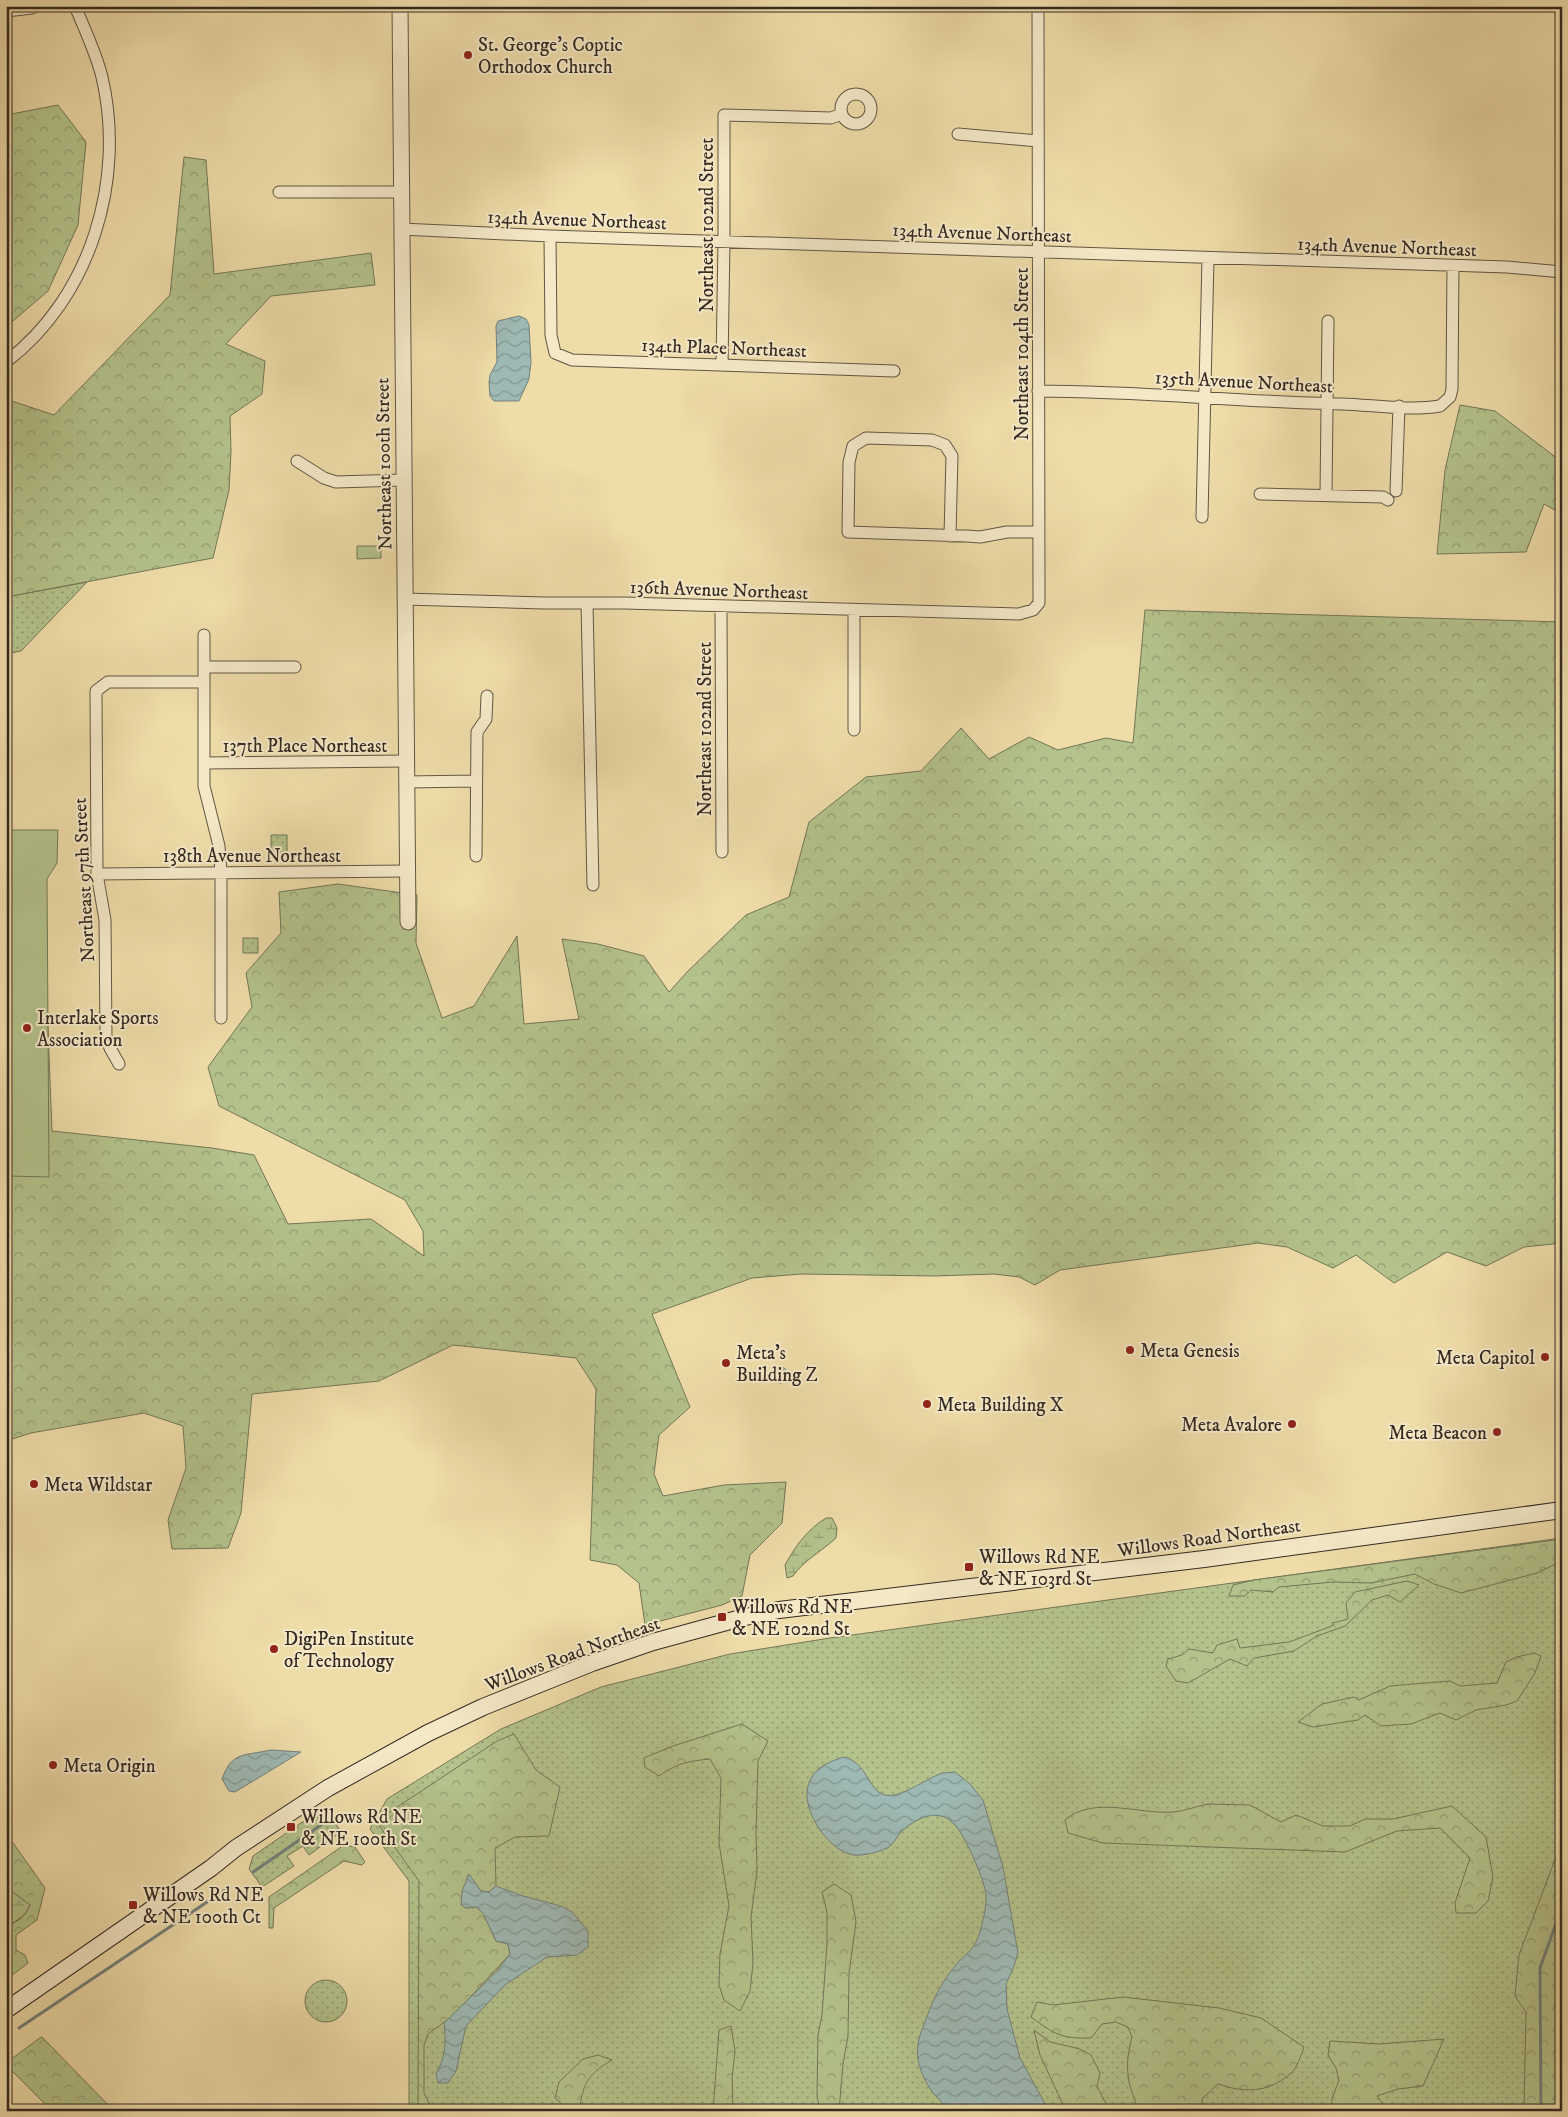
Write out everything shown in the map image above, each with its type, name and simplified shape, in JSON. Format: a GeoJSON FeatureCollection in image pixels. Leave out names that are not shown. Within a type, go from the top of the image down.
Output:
{"type":"FeatureCollection","features":[{"type":"Feature","properties":{"kind":"main road","name":"Willows Road Northeast"},"geometry":{"type":"LineString","coordinates":[[6,2010],[211,1868],[236,1848],[328,1788],[428,1733],[483,1708],[592,1663],[653,1642],[741,1618],[779,1610],[1204,1559],[1562,1510]]}},
{"type":"Feature","properties":{"kind":"street"},"geometry":{"type":"LineString","coordinates":[[6,9],[32,6]]}},
{"type":"Feature","properties":{"kind":"street"},"geometry":{"type":"LineString","coordinates":[[6,362],[40,332],[61,305],[78,275],[100,220],[107,182],[108,123],[102,79],[95,54],[75,6]]}},
{"type":"Feature","properties":{"kind":"street","name":"Northeast 100th Street"},"geometry":{"type":"LineString","coordinates":[[400,6],[408,922]]}},
{"type":"Feature","properties":{"kind":"street","name":"Northeast 104th Street"},"geometry":{"type":"LineString","coordinates":[[1033,610],[1039,603],[1038,6]]}},
{"type":"Feature","properties":{"kind":"street","name":"Northeast 102nd Street"},"geometry":{"type":"LineString","coordinates":[[722,365],[724,115],[831,118],[842,114]]}},
{"type":"Feature","properties":{"kind":"street"},"geometry":{"type":"LineString","coordinates":[[958,134],[1038,141]]}},
{"type":"Feature","properties":{"kind":"street"},"geometry":{"type":"LineString","coordinates":[[279,192],[401,192]]}},
{"type":"Feature","properties":{"kind":"street","name":"134th Avenue Northeast"},"geometry":{"type":"LineString","coordinates":[[401,229],[550,236],[1507,267],[1562,272]]}},
{"type":"Feature","properties":{"kind":"street","name":"134th Place Northeast"},"geometry":{"type":"LineString","coordinates":[[550,236],[551,335],[556,353],[572,360],[894,370]]}},
{"type":"Feature","properties":{"kind":"street"},"geometry":{"type":"LineString","coordinates":[[1202,517],[1208,258]]}},
{"type":"Feature","properties":{"kind":"street","name":"135th Avenue Northeast"},"geometry":{"type":"LineString","coordinates":[[1038,390],[1150,393],[1206,399],[1327,404],[1440,406],[1447,401],[1452,389],[1453,266]]}},
{"type":"Feature","properties":{"kind":"street"},"geometry":{"type":"LineString","coordinates":[[1326,495],[1328,321]]}},
{"type":"Feature","properties":{"kind":"street"},"geometry":{"type":"LineString","coordinates":[[1260,494],[1392,496],[1399,406]]}},
{"type":"Feature","properties":{"kind":"street"},"geometry":{"type":"LineString","coordinates":[[950,536],[952,456],[945,444],[932,440],[866,438],[853,446],[849,462],[848,532],[950,536],[980,537],[1007,532],[1038,532]]}},
{"type":"Feature","properties":{"kind":"street"},"geometry":{"type":"LineString","coordinates":[[297,461],[324,478],[336,482],[403,480]]}},
{"type":"Feature","properties":{"kind":"street","name":"136th Avenue Northeast"},"geometry":{"type":"LineString","coordinates":[[404,599],[1019,614],[1033,610]]}},
{"type":"Feature","properties":{"kind":"street"},"geometry":{"type":"LineString","coordinates":[[587,603],[593,885]]}},
{"type":"Feature","properties":{"kind":"street","name":"Northeast 102nd Street"},"geometry":{"type":"LineString","coordinates":[[721,607],[722,852]]}},
{"type":"Feature","properties":{"kind":"street"},"geometry":{"type":"LineString","coordinates":[[854,610],[854,730]]}},
{"type":"Feature","properties":{"kind":"street"},"geometry":{"type":"LineString","coordinates":[[204,635],[204,786],[219,846],[221,872],[221,1018]]}},
{"type":"Feature","properties":{"kind":"street"},"geometry":{"type":"LineString","coordinates":[[204,667],[295,668]]}},
{"type":"Feature","properties":{"kind":"street","name":"Northeast 97th Street"},"geometry":{"type":"LineString","coordinates":[[120,1064],[106,1038],[105,920],[97,874],[96,691],[108,682],[204,682]]}},
{"type":"Feature","properties":{"kind":"street"},"geometry":{"type":"LineString","coordinates":[[476,856],[477,732],[486,719],[488,696]]}},
{"type":"Feature","properties":{"kind":"street","name":"137th Place Northeast"},"geometry":{"type":"LineString","coordinates":[[204,763],[406,762]]}},
{"type":"Feature","properties":{"kind":"street"},"geometry":{"type":"LineString","coordinates":[[406,782],[476,781]]}},
{"type":"Feature","properties":{"kind":"street","name":"138th Avenue Northeast"},"geometry":{"type":"LineString","coordinates":[[97,874],[408,871]]}},
{"type":"Feature","properties":{"kind":"green space"},"geometry":{"type":"Polygon","coordinates":[[[58,105],[86,142],[78,225],[48,291],[7,326],[6,115],[58,105]]]}},
{"type":"Feature","properties":{"kind":"green space"},"geometry":{"type":"Polygon","coordinates":[[[184,157],[206,160],[214,274],[371,253],[375,285],[271,296],[226,344],[265,361],[262,394],[230,416],[229,490],[213,558],[6,597],[6,399],[54,415],[170,295],[184,157]]]}},
{"type":"Feature","properties":{"kind":"green space"},"geometry":{"type":"Polygon","coordinates":[[[1460,405],[1495,411],[1562,462],[1562,514],[1544,504],[1526,552],[1437,554],[1445,470],[1460,405]]]}},
{"type":"Feature","properties":{"kind":"green space"},"geometry":{"type":"Polygon","coordinates":[[[357,546],[381,546],[381,558],[357,559],[357,546]]]}},
{"type":"Feature","properties":{"kind":"green space"},"geometry":{"type":"Polygon","coordinates":[[[87,582],[21,651],[6,654],[6,597],[87,582]]]}},
{"type":"Feature","properties":{"kind":"green space"},"geometry":{"type":"Polygon","coordinates":[[[1145,610],[1562,622],[1562,1243],[1524,1247],[1486,1266],[1447,1252],[1394,1283],[1356,1255],[1333,1268],[1287,1247],[1258,1243],[1060,1270],[1035,1285],[1019,1277],[994,1274],[935,1276],[801,1274],[752,1278],[652,1314],[690,1407],[659,1435],[654,1474],[663,1496],[724,1485],[786,1482],[782,1523],[750,1555],[742,1596],[722,1605],[645,1625],[639,1583],[617,1565],[590,1560],[596,1389],[576,1358],[453,1345],[379,1381],[252,1394],[241,1513],[228,1548],[172,1549],[168,1520],[186,1468],[183,1426],[144,1413],[31,1433],[6,1441],[6,1094],[43,902],[52,1131],[212,1148],[254,1155],[288,1224],[371,1219],[424,1256],[423,1231],[405,1200],[219,1106],[208,1067],[252,1007],[246,973],[281,933],[279,892],[338,884],[417,895],[416,943],[442,1018],[474,1006],[517,936],[524,1024],[579,1019],[562,939],[598,944],[644,956],[669,992],[746,915],[789,897],[809,822],[866,777],[921,771],[961,728],[989,759],[1029,737],[1058,750],[1106,738],[1133,743],[1145,610]]]}},
{"type":"Feature","properties":{"kind":"green space","name":"Interlake Sports Association"},"geometry":{"type":"Polygon","coordinates":[[[6,830],[58,830],[57,863],[47,879],[49,1177],[6,1176],[6,830]]]}},
{"type":"Feature","properties":{"kind":"green space"},"geometry":{"type":"Polygon","coordinates":[[[271,835],[287,835],[287,855],[271,855],[271,835]]]}},
{"type":"Feature","properties":{"kind":"green space"},"geometry":{"type":"Polygon","coordinates":[[[243,938],[258,938],[258,953],[243,953],[243,938]]]}},
{"type":"Feature","properties":{"kind":"green space"},"geometry":{"type":"Polygon","coordinates":[[[826,1518],[832,1518],[837,1528],[836,1538],[807,1561],[793,1576],[787,1578],[785,1565],[793,1551],[802,1538],[826,1518]]]}},
{"type":"Feature","properties":{"kind":"green space"},"geometry":{"type":"Polygon","coordinates":[[[1562,1538],[1562,2111],[409,2111],[409,1881],[370,1829],[387,1799],[501,1729],[601,1687],[730,1654],[830,1638],[1562,1538]]]}},
{"type":"Feature","properties":{"kind":"green space"},"geometry":{"type":"Polygon","coordinates":[[[1562,1539],[1562,1561],[1537,1573],[1461,1593],[1434,1584],[1415,1574],[1371,1583],[1333,1582],[1279,1587],[1273,1592],[1251,1590],[1245,1596],[1229,1596],[1233,1585],[1254,1580],[1562,1539]]]}},
{"type":"Feature","properties":{"kind":"green space"},"geometry":{"type":"Polygon","coordinates":[[[1407,1581],[1419,1585],[1400,1602],[1388,1595],[1372,1600],[1345,1626],[1317,1636],[1294,1651],[1254,1658],[1247,1666],[1230,1659],[1188,1683],[1176,1681],[1166,1666],[1168,1659],[1182,1655],[1189,1649],[1213,1653],[1217,1645],[1237,1639],[1240,1648],[1289,1642],[1332,1626],[1333,1623],[1348,1619],[1346,1603],[1355,1592],[1407,1581]]]}},
{"type":"Feature","properties":{"kind":"green space"},"geometry":{"type":"Polygon","coordinates":[[[1534,1653],[1541,1656],[1535,1673],[1517,1701],[1506,1705],[1476,1710],[1456,1720],[1440,1713],[1411,1724],[1381,1726],[1365,1715],[1358,1720],[1313,1727],[1298,1722],[1322,1704],[1354,1697],[1359,1700],[1390,1686],[1450,1681],[1460,1686],[1497,1683],[1506,1662],[1534,1653]]]}},
{"type":"Feature","properties":{"kind":"green space"},"geometry":{"type":"Polygon","coordinates":[[[742,1724],[768,1741],[758,1761],[757,1871],[751,1917],[753,1963],[750,1991],[740,2011],[724,2000],[719,1985],[720,1954],[729,1906],[719,1843],[721,1778],[710,1759],[683,1763],[659,1776],[645,1767],[644,1758],[673,1746],[742,1724]]]}},
{"type":"Feature","properties":{"kind":"green space"},"geometry":{"type":"Polygon","coordinates":[[[514,1734],[536,1770],[560,1787],[549,1836],[515,1837],[495,1848],[496,1886],[489,1892],[481,1891],[468,1875],[466,1883],[466,1908],[476,1907],[483,1912],[496,1941],[508,1944],[510,1954],[454,2015],[428,2034],[424,2045],[424,2093],[433,2111],[418,2111],[419,1881],[376,1821],[497,1741],[514,1734]]]}},
{"type":"Feature","properties":{"kind":"green space"},"geometry":{"type":"Polygon","coordinates":[[[1208,1804],[1250,1805],[1281,1822],[1296,1815],[1323,1826],[1350,1826],[1365,1819],[1393,1819],[1452,1806],[1486,1837],[1493,1877],[1488,1901],[1476,1913],[1456,1913],[1455,1903],[1470,1858],[1440,1828],[1397,1831],[1345,1852],[1103,1843],[1068,1833],[1065,1820],[1077,1813],[1103,1807],[1174,1812],[1208,1804]]]}},
{"type":"Feature","properties":{"kind":"green space"},"geometry":{"type":"Polygon","coordinates":[[[314,1814],[328,1816],[334,1821],[341,1832],[309,1855],[303,1846],[287,1856],[294,1866],[262,1887],[249,1869],[253,1856],[314,1814]]]}},
{"type":"Feature","properties":{"kind":"green space"},"geometry":{"type":"Polygon","coordinates":[[[6,1833],[45,1888],[37,1920],[16,1935],[16,1950],[25,1955],[28,1963],[6,1980],[6,1957],[10,1951],[8,1932],[13,1924],[22,1918],[30,1905],[6,1887],[6,1833]]]}},
{"type":"Feature","properties":{"kind":"green space"},"geometry":{"type":"Polygon","coordinates":[[[1562,1841],[1562,2066],[1558,2111],[1524,2111],[1526,2012],[1515,1996],[1519,1955],[1562,1841]]]}},
{"type":"Feature","properties":{"kind":"green space"},"geometry":{"type":"Polygon","coordinates":[[[344,1845],[355,1847],[365,1862],[362,1865],[344,1861],[274,1908],[273,1928],[269,1928],[269,1897],[344,1845]]]}},
{"type":"Feature","properties":{"kind":"green space"},"geometry":{"type":"Polygon","coordinates":[[[834,1884],[851,1895],[856,1922],[849,1973],[848,2036],[843,2064],[839,2111],[820,2111],[817,2096],[818,2035],[822,2015],[827,1944],[827,1912],[822,1892],[834,1884]]]}},
{"type":"Feature","properties":{"kind":"green space"},"geometry":{"type":"Polygon","coordinates":[[[6,1887],[30,1905],[25,1914],[11,1924],[6,1931],[6,1887]]]}},
{"type":"Feature","properties":{"kind":"green space"},"geometry":{"type":"Polygon","coordinates":[[[326,1980],[341,1986],[347,2001],[341,2016],[326,2022],[311,2016],[305,2001],[311,1986],[326,1980]]]}},
{"type":"Feature","properties":{"kind":"green space"},"geometry":{"type":"Polygon","coordinates":[[[1123,1997],[1219,2008],[1261,2018],[1304,2047],[1295,2069],[1273,2085],[1256,2090],[1246,2090],[1218,2084],[1202,2099],[1202,2111],[1139,2111],[1129,2083],[1128,2058],[1132,2037],[1128,2027],[1116,2022],[1102,2024],[1091,2038],[1073,2038],[1046,2028],[1031,2017],[1037,2002],[1053,2005],[1123,1997]]]}},
{"type":"Feature","properties":{"kind":"green space"},"geometry":{"type":"Polygon","coordinates":[[[731,2026],[735,2051],[732,2078],[733,2111],[713,2111],[719,2030],[731,2026]]]}},
{"type":"Feature","properties":{"kind":"green space"},"geometry":{"type":"Polygon","coordinates":[[[1034,2030],[1050,2042],[1080,2049],[1091,2055],[1100,2073],[1097,2087],[1108,2107],[1107,2111],[1066,2111],[1040,2055],[1034,2030]]]}},
{"type":"Feature","properties":{"kind":"green space"},"geometry":{"type":"Polygon","coordinates":[[[41,2037],[114,2111],[52,2111],[6,2065],[6,2063],[41,2037]]]}},
{"type":"Feature","properties":{"kind":"green space"},"geometry":{"type":"Polygon","coordinates":[[[1444,2039],[1423,2086],[1398,2089],[1377,2096],[1388,2111],[1332,2111],[1332,2099],[1339,2080],[1336,2068],[1328,2055],[1330,2041],[1379,2044],[1444,2039]]]}},
{"type":"Feature","properties":{"kind":"green space"},"geometry":{"type":"Polygon","coordinates":[[[598,2055],[612,2060],[598,2069],[589,2079],[583,2091],[580,2107],[566,2108],[555,2098],[559,2082],[583,2059],[598,2055]]]}},
{"type":"Feature","properties":{"kind":"water"},"geometry":{"type":"Polygon","coordinates":[[[519,316],[526,319],[529,325],[531,362],[529,379],[519,401],[494,401],[490,396],[489,383],[490,375],[497,362],[496,326],[498,321],[519,316]]]}},
{"type":"Feature","properties":{"kind":"water"},"geometry":{"type":"Polygon","coordinates":[[[780,1367],[786,1369],[788,1375],[786,1381],[780,1383],[774,1381],[772,1375],[774,1369],[780,1367]]]}},
{"type":"Feature","properties":{"kind":"water"},"geometry":{"type":"Polygon","coordinates":[[[271,1750],[301,1752],[235,1792],[229,1791],[222,1779],[226,1770],[235,1759],[246,1754],[271,1750]]]}},
{"type":"Feature","properties":{"kind":"water"},"geometry":{"type":"Polygon","coordinates":[[[844,1757],[858,1765],[874,1788],[885,1795],[898,1794],[942,1773],[955,1772],[970,1784],[983,1800],[1003,1867],[1018,1953],[1006,1984],[1007,2009],[1020,2058],[1049,2111],[947,2111],[928,2085],[918,2059],[920,2035],[941,1986],[957,1963],[976,1943],[986,1901],[983,1881],[976,1862],[959,1830],[953,1822],[939,1816],[931,1815],[924,1817],[909,1825],[890,1846],[876,1852],[854,1855],[835,1846],[813,1818],[807,1796],[808,1786],[817,1770],[832,1761],[844,1757]]]}},
{"type":"Feature","properties":{"kind":"water"},"geometry":{"type":"Polygon","coordinates":[[[469,1874],[481,1891],[489,1892],[496,1886],[523,1896],[561,1906],[572,1912],[588,1931],[588,1947],[577,1955],[547,1957],[505,1985],[466,2026],[456,2071],[448,2083],[438,2083],[436,2074],[442,2061],[444,2049],[444,2023],[497,1971],[510,1954],[508,1944],[496,1941],[483,1913],[476,1907],[466,1908],[461,1905],[462,1891],[469,1874]]]}},
{"type":"Feature","properties":{"kind":"waterway"},"geometry":{"type":"LineString","coordinates":[[253,1872],[321,1825]]}},
{"type":"Feature","properties":{"kind":"waterway"},"geometry":{"type":"LineString","coordinates":[[19,2028],[225,1890]]}},
{"type":"Feature","properties":{"kind":"waterway"},"geometry":{"type":"LineString","coordinates":[[1541,2111],[1540,1968],[1562,1907]]}},
{"type":"Feature","properties":{"kind":"place","name":"St. George's Coptic Orthodox Church"},"geometry":{"type":"Point","coordinates":[468,55]}},
{"type":"Feature","properties":{"kind":"place","name":"Interlake Sports Association"},"geometry":{"type":"Point","coordinates":[27,1028]}},
{"type":"Feature","properties":{"kind":"place","name":"Meta Genesis"},"geometry":{"type":"Point","coordinates":[1130,1350]}},
{"type":"Feature","properties":{"kind":"place","name":"Meta Capitol"},"geometry":{"type":"Point","coordinates":[1545,1357]}},
{"type":"Feature","properties":{"kind":"place","name":"Meta's Building Z"},"geometry":{"type":"Point","coordinates":[726,1363]}},
{"type":"Feature","properties":{"kind":"place","name":"Meta Building X"},"geometry":{"type":"Point","coordinates":[927,1404]}},
{"type":"Feature","properties":{"kind":"place","name":"Meta Avalore"},"geometry":{"type":"Point","coordinates":[1292,1424]}},
{"type":"Feature","properties":{"kind":"place","name":"Meta Beacon"},"geometry":{"type":"Point","coordinates":[1497,1432]}},
{"type":"Feature","properties":{"kind":"place","name":"Meta Wildstar"},"geometry":{"type":"Point","coordinates":[34,1484]}},
{"type":"Feature","properties":{"kind":"place","name":"Willows Rd NE & NE 103rd St"},"geometry":{"type":"Point","coordinates":[969,1567]}},
{"type":"Feature","properties":{"kind":"place","name":"Willows Rd NE & NE 102nd St"},"geometry":{"type":"Point","coordinates":[722,1617]}},
{"type":"Feature","properties":{"kind":"place","name":"DigiPen Institute of Technology"},"geometry":{"type":"Point","coordinates":[274,1649]}},
{"type":"Feature","properties":{"kind":"place","name":"Meta Origin"},"geometry":{"type":"Point","coordinates":[53,1765]}},
{"type":"Feature","properties":{"kind":"place","name":"Willows Rd NE & NE 100th St"},"geometry":{"type":"Point","coordinates":[291,1827]}},
{"type":"Feature","properties":{"kind":"place","name":"Willows Rd NE & NE 100th Ct"},"geometry":{"type":"Point","coordinates":[133,1905]}}]}
